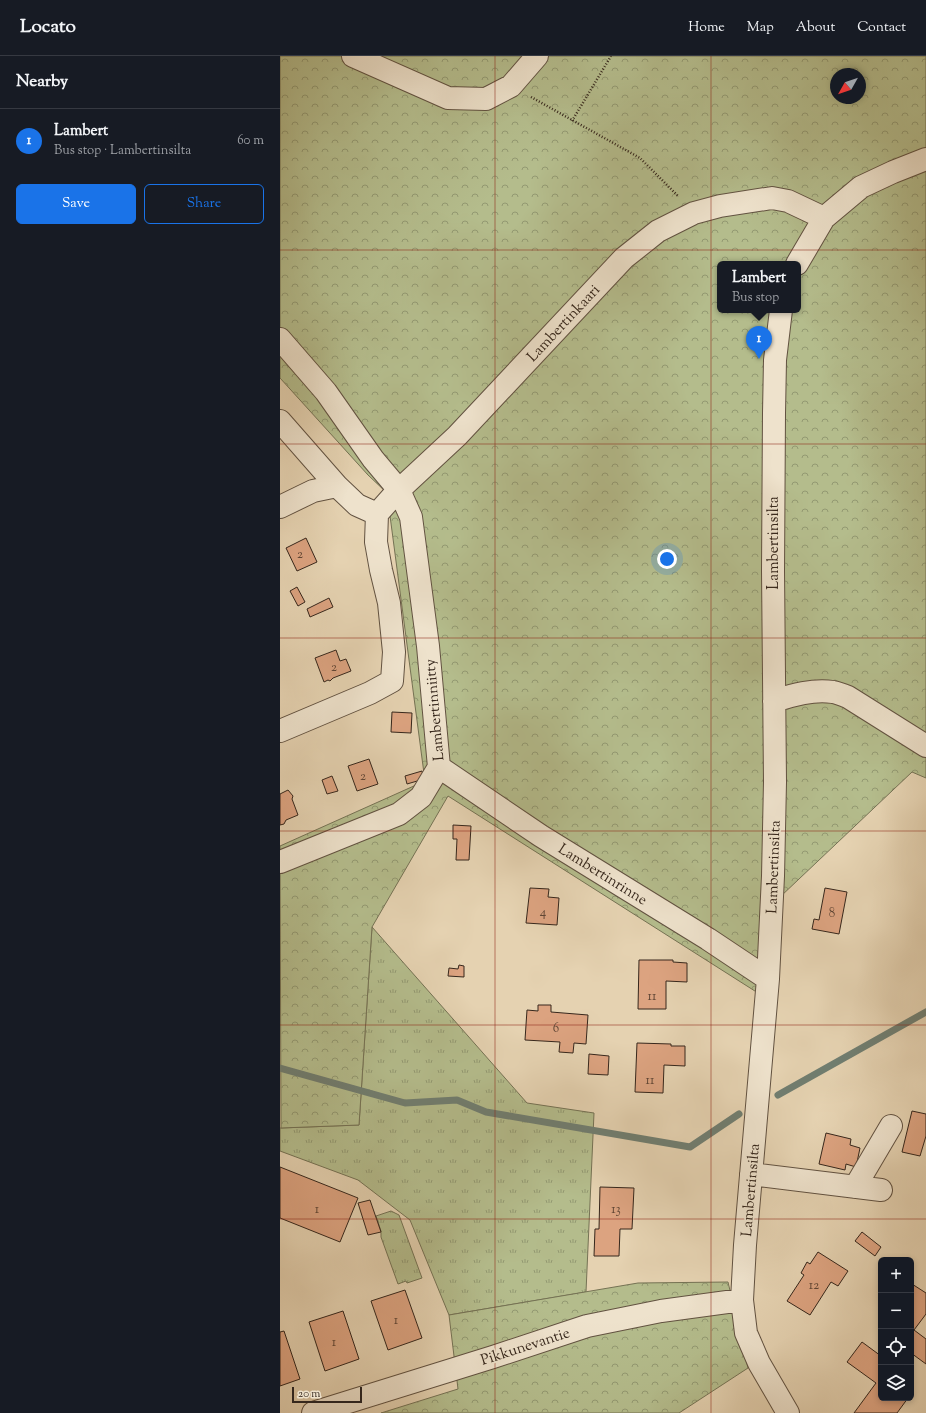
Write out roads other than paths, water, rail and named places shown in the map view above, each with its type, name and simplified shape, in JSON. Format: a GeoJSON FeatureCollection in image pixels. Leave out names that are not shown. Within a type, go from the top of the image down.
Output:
{"type":"FeatureCollection","features":[{"type":"Feature","properties":{"kind":"street"},"geometry":{"type":"LineString","coordinates":[[353,56],[448,98],[486,99],[511,86],[537,56]]}},
{"type":"Feature","properties":{"kind":"street"},"geometry":{"type":"LineString","coordinates":[[798,261],[824,218],[862,187],[893,172],[926,159]]}},
{"type":"Feature","properties":{"kind":"street","name":"Lambertinkaari"},"geometry":{"type":"LineString","coordinates":[[377,514],[393,496],[400,494],[457,436],[624,258],[658,231],[694,214],[720,206],[772,198],[788,201],[824,218]]}},
{"type":"Feature","properties":{"kind":"street","name":"Lambertinsilta"},"geometry":{"type":"LineString","coordinates":[[781,313],[775,360],[774,405],[774,868],[768,979],[745,1245],[742,1300],[746,1333],[759,1363],[788,1413]]}},
{"type":"Feature","properties":{"kind":"street"},"geometry":{"type":"LineString","coordinates":[[280,339],[326,392],[373,459],[400,494]]}},
{"type":"Feature","properties":{"kind":"street"},"geometry":{"type":"LineString","coordinates":[[280,420],[337,486],[357,505],[377,514],[376,542],[389,603],[394,652],[392,681],[370,693],[280,731]]}},
{"type":"Feature","properties":{"kind":"street"},"geometry":{"type":"LineString","coordinates":[[280,507],[313,491],[337,486]]}},
{"type":"Feature","properties":{"kind":"street","name":"Lambertinniitty"},"geometry":{"type":"LineString","coordinates":[[280,862],[399,814],[421,797],[439,767],[428,646],[412,517],[400,494]]}},
{"type":"Feature","properties":{"kind":"street"},"geometry":{"type":"LineString","coordinates":[[774,701],[796,694],[834,692],[848,697],[926,746]]}},
{"type":"Feature","properties":{"kind":"street","name":"Lambertinrinne"},"geometry":{"type":"LineString","coordinates":[[439,767],[541,836],[702,935],[768,979]]}},
{"type":"Feature","properties":{"kind":"street"},"geometry":{"type":"LineString","coordinates":[[855,1187],[891,1126]]}},
{"type":"Feature","properties":{"kind":"street"},"geometry":{"type":"LineString","coordinates":[[751,1174],[881,1190]]}},
{"type":"Feature","properties":{"kind":"street","name":"Pikkunevantie"},"geometry":{"type":"LineString","coordinates":[[313,1413],[587,1326],[661,1312],[742,1300]]}},
{"type":"Feature","properties":{"kind":"waterway"},"geometry":{"type":"LineString","coordinates":[[778,1095],[926,1012]]}},
{"type":"Feature","properties":{"kind":"waterway"},"geometry":{"type":"LineString","coordinates":[[280,1068],[405,1103],[457,1100],[486,1112],[690,1147],[739,1114]]}},
{"type":"Feature","properties":{"kind":"place","name":"Lambert"},"geometry":{"type":"Point","coordinates":[759,359]}}]}
